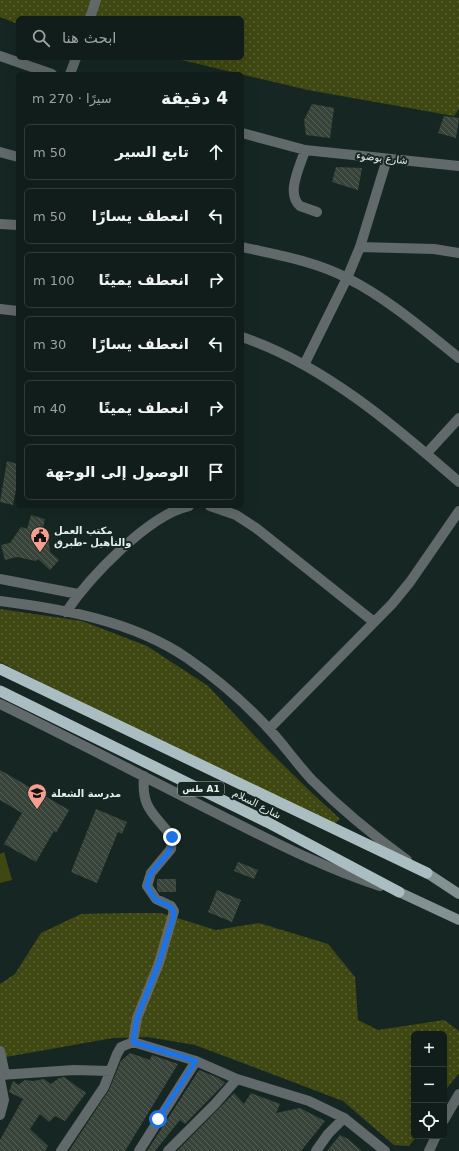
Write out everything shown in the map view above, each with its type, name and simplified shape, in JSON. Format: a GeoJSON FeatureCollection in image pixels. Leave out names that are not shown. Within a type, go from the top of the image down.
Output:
{"type":"FeatureCollection","features":[{"type":"Feature","properties":{"kind":"highway","name":"شارع السلام"},"geometry":{"type":"LineString","coordinates":[[0,669],[427,873]]}},
{"type":"Feature","properties":{"kind":"highway","name":"شارع السلام"},"geometry":{"type":"LineString","coordinates":[[0,691],[267,822],[399,892]]}},
{"type":"Feature","properties":{"kind":"main road","name":"شارع السلام"},"geometry":{"type":"LineString","coordinates":[[427,873],[459,894]]}},
{"type":"Feature","properties":{"kind":"main road","name":"شارع السلام"},"geometry":{"type":"LineString","coordinates":[[399,892],[459,920]]}},
{"type":"Feature","properties":{"kind":"street"},"geometry":{"type":"LineString","coordinates":[[91,16],[96,0]]}},
{"type":"Feature","properties":{"kind":"street"},"geometry":{"type":"LineString","coordinates":[[0,56],[46,72]]}},
{"type":"Feature","properties":{"kind":"street"},"geometry":{"type":"LineString","coordinates":[[71,72],[75,60]]}},
{"type":"Feature","properties":{"kind":"street","name":"شارع بوضوء"},"geometry":{"type":"LineString","coordinates":[[244,135],[305,150],[459,166]]}},
{"type":"Feature","properties":{"kind":"street"},"geometry":{"type":"LineString","coordinates":[[305,150],[294,186],[293,196],[300,206],[317,212]]}},
{"type":"Feature","properties":{"kind":"street"},"geometry":{"type":"LineString","coordinates":[[0,152],[16,156]]}},
{"type":"Feature","properties":{"kind":"street"},"geometry":{"type":"LineString","coordinates":[[304,365],[347,278],[360,246],[387,159]]}},
{"type":"Feature","properties":{"kind":"street"},"geometry":{"type":"LineString","coordinates":[[0,224],[16,225]]}},
{"type":"Feature","properties":{"kind":"street"},"geometry":{"type":"LineString","coordinates":[[360,246],[434,249],[459,253]]}},
{"type":"Feature","properties":{"kind":"street"},"geometry":{"type":"LineString","coordinates":[[244,247],[285,256],[347,278],[423,329],[459,358]]}},
{"type":"Feature","properties":{"kind":"street"},"geometry":{"type":"LineString","coordinates":[[0,309],[16,311]]}},
{"type":"Feature","properties":{"kind":"street"},"geometry":{"type":"LineString","coordinates":[[244,338],[282,353],[304,365],[357,399],[427,453],[459,482]]}},
{"type":"Feature","properties":{"kind":"street"},"geometry":{"type":"LineString","coordinates":[[427,453],[459,418]]}},
{"type":"Feature","properties":{"kind":"street"},"geometry":{"type":"LineString","coordinates":[[66,612],[78,594],[107,564],[158,520],[174,510],[181,508]]}},
{"type":"Feature","properties":{"kind":"street"},"geometry":{"type":"LineString","coordinates":[[216,508],[236,515],[256,528],[374,622]]}},
{"type":"Feature","properties":{"kind":"street"},"geometry":{"type":"LineString","coordinates":[[269,729],[374,622],[405,587],[459,511]]}},
{"type":"Feature","properties":{"kind":"street"},"geometry":{"type":"LineString","coordinates":[[0,579],[78,594]]}},
{"type":"Feature","properties":{"kind":"street"},"geometry":{"type":"LineString","coordinates":[[0,601],[106,620],[148,637],[186,657],[224,686],[269,729],[312,780],[346,811],[386,845],[427,873]]}},
{"type":"Feature","properties":{"kind":"street"},"geometry":{"type":"LineString","coordinates":[[0,704],[306,858],[356,878],[399,892]]}},
{"type":"Feature","properties":{"kind":"street"},"geometry":{"type":"LineString","coordinates":[[133,1042],[137,1018],[159,963],[174,911],[171,906],[156,900],[147,886],[151,874],[163,861],[171,849],[172,837],[147,806],[143,797],[144,776]]}},
{"type":"Feature","properties":{"kind":"street"},"geometry":{"type":"LineString","coordinates":[[61,1151],[104,1087],[121,1047],[133,1042],[196,1061],[237,1079],[310,1101],[344,1118],[385,1151]]}},
{"type":"Feature","properties":{"kind":"street"},"geometry":{"type":"LineString","coordinates":[[0,1051],[4,1100],[0,1115]]}},
{"type":"Feature","properties":{"kind":"street"},"geometry":{"type":"LineString","coordinates":[[138,1151],[196,1061]]}},
{"type":"Feature","properties":{"kind":"street"},"geometry":{"type":"LineString","coordinates":[[2,1076],[74,1070],[110,1071]]}},
{"type":"Feature","properties":{"kind":"street"},"geometry":{"type":"LineString","coordinates":[[168,1151],[216,1104],[237,1079]]}},
{"type":"Feature","properties":{"kind":"street"},"geometry":{"type":"LineString","coordinates":[[447,1115],[459,1094]]}},
{"type":"Feature","properties":{"kind":"street"},"geometry":{"type":"LineString","coordinates":[[316,1151],[328,1134],[344,1118]]}},
{"type":"Feature","properties":{"kind":"street"},"geometry":{"type":"LineString","coordinates":[[429,1151],[435,1139]]}},
{"type":"Feature","properties":{"kind":"green space"},"geometry":{"type":"Polygon","coordinates":[[[0,0],[459,0],[459,109],[454,116],[308,90],[244,75],[244,72],[232,72],[181,60],[244,60],[244,16],[16,16],[16,23],[0,17],[0,0]]]}},
{"type":"Feature","properties":{"kind":"green space"},"geometry":{"type":"Polygon","coordinates":[[[0,609],[82,621],[147,646],[208,686],[268,750],[340,819],[332,826],[0,662],[0,609]]]}},
{"type":"Feature","properties":{"kind":"green space"},"geometry":{"type":"Polygon","coordinates":[[[4,852],[12,880],[0,883],[0,854],[4,852]]]}},
{"type":"Feature","properties":{"kind":"green space"},"geometry":{"type":"Polygon","coordinates":[[[161,913],[216,930],[259,923],[328,944],[355,977],[358,1020],[378,1030],[444,1020],[459,1031],[459,1073],[447,1088],[447,1031],[411,1031],[411,1139],[415,1139],[409,1146],[394,1145],[343,1101],[195,1045],[148,1037],[113,1038],[0,1058],[0,984],[15,974],[41,933],[81,914],[161,913]]]}},
{"type":"Feature","properties":{"kind":"building"},"geometry":{"type":"Polygon","coordinates":[[[312,104],[334,108],[330,138],[306,135],[304,120],[312,104]]]}},
{"type":"Feature","properties":{"kind":"building"},"geometry":{"type":"Polygon","coordinates":[[[444,116],[459,118],[456,138],[438,133],[444,116]]]}},
{"type":"Feature","properties":{"kind":"building"},"geometry":{"type":"Polygon","coordinates":[[[336,167],[362,168],[358,190],[332,182],[336,167]]]}},
{"type":"Feature","properties":{"kind":"building"},"geometry":{"type":"Polygon","coordinates":[[[7,461],[16,463],[16,490],[13,505],[0,502],[7,461]]]}},
{"type":"Feature","properties":{"kind":"building"},"geometry":{"type":"Polygon","coordinates":[[[31,515],[45,519],[42,532],[48,534],[50,552],[59,560],[50,570],[38,559],[36,561],[17,557],[5,560],[1,545],[10,543],[21,527],[27,529],[31,515]]]}},
{"type":"Feature","properties":{"kind":"building"},"geometry":{"type":"Polygon","coordinates":[[[0,770],[69,810],[56,833],[54,831],[36,862],[4,844],[22,813],[0,800],[0,770]]]}},
{"type":"Feature","properties":{"kind":"building"},"geometry":{"type":"Polygon","coordinates":[[[96,809],[127,822],[122,834],[118,832],[97,883],[71,872],[96,809]]]}},
{"type":"Feature","properties":{"kind":"building"},"geometry":{"type":"Polygon","coordinates":[[[238,862],[258,870],[254,879],[234,871],[238,862]]]}},
{"type":"Feature","properties":{"kind":"building"},"geometry":{"type":"Polygon","coordinates":[[[157,879],[176,879],[176,892],[159,892],[157,889],[157,879]]]}},
{"type":"Feature","properties":{"kind":"building"},"geometry":{"type":"Polygon","coordinates":[[[217,890],[241,900],[232,922],[208,912],[217,890]]]}},
{"type":"Feature","properties":{"kind":"building"},"geometry":{"type":"Polygon","coordinates":[[[130,1053],[150,1060],[152,1055],[178,1064],[125,1151],[69,1151],[109,1090],[121,1061],[130,1053]]]}},
{"type":"Feature","properties":{"kind":"building"},"geometry":{"type":"Polygon","coordinates":[[[199,1070],[219,1078],[225,1083],[185,1124],[180,1120],[155,1151],[147,1151],[199,1070]]]}},
{"type":"Feature","properties":{"kind":"building"},"geometry":{"type":"Polygon","coordinates":[[[64,1077],[86,1093],[65,1121],[55,1116],[49,1122],[40,1114],[30,1129],[48,1146],[45,1151],[0,1151],[0,1140],[23,1099],[9,1092],[13,1081],[18,1085],[25,1080],[33,1081],[44,1079],[51,1084],[59,1078],[64,1077]]]}},
{"type":"Feature","properties":{"kind":"building"},"geometry":{"type":"Polygon","coordinates":[[[234,1093],[244,1104],[251,1093],[280,1104],[276,1113],[300,1108],[325,1121],[301,1151],[177,1151],[234,1093]]]}},
{"type":"Feature","properties":{"kind":"building"},"geometry":{"type":"Polygon","coordinates":[[[340,1135],[348,1139],[362,1151],[327,1151],[340,1135]]]}},
{"type":"Feature","properties":{"kind":"place","name":"مكتب العمل والتأهيل -طبرق"},"geometry":{"type":"Point","coordinates":[40,553]}},
{"type":"Feature","properties":{"kind":"place","name":"مدرسة الشعلة"},"geometry":{"type":"Point","coordinates":[37,810]}},
{"type":"Feature","properties":{"kind":"route"},"geometry":{"type":"LineString","coordinates":[[158,1119],[188,1071],[196,1061],[159,1048],[133,1042],[137,1018],[159,963],[174,915],[174,911],[171,906],[156,900],[147,886],[151,874],[163,861],[171,849],[172,837]]}}]}
